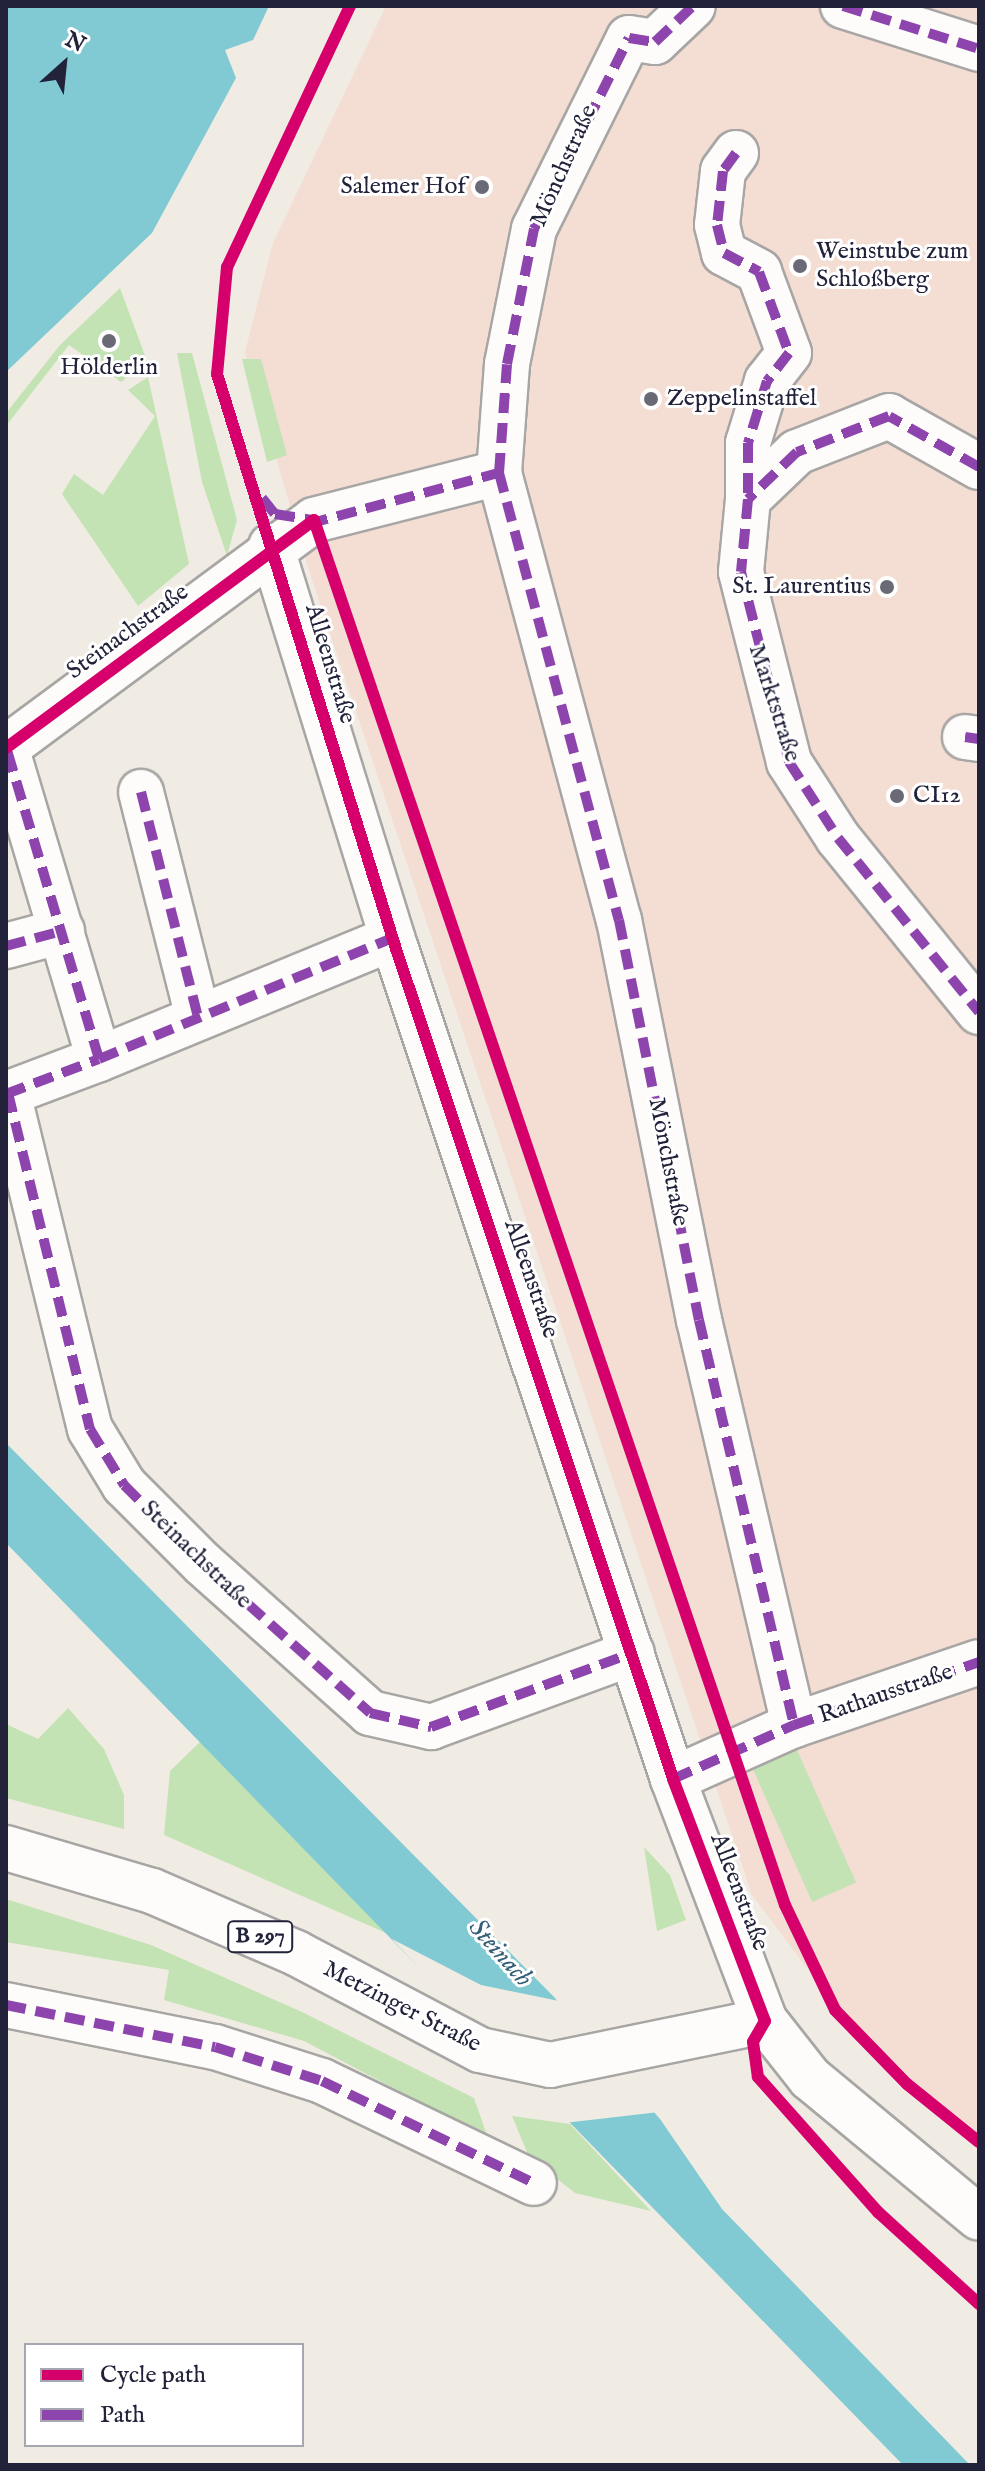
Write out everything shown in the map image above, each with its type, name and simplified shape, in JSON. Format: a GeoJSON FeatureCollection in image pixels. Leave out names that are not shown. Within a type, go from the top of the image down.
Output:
{"type":"FeatureCollection","features":[{"type":"Feature","properties":{"kind":"street","name":"Mönchstraße"},"geometry":{"type":"LineString","coordinates":[[693,6],[655,42],[629,38],[534,229],[507,364],[499,473],[619,920],[699,1320],[794,1725]]}},
{"type":"Feature","properties":{"kind":"street"},"geometry":{"type":"LineString","coordinates":[[843,6],[979,49]]}},
{"type":"Feature","properties":{"kind":"street","name":"Marktstraße"},"geometry":{"type":"LineString","coordinates":[[736,153],[723,171],[717,225],[724,253],[759,272],[789,353],[767,381],[748,443],[748,499],[741,572],[789,762],[838,838],[979,1012]]}},
{"type":"Feature","properties":{"kind":"street"},"geometry":{"type":"LineString","coordinates":[[748,499],[797,452],[889,416],[979,467]]}},
{"type":"Feature","properties":{"kind":"street"},"geometry":{"type":"LineString","coordinates":[[271,546],[314,520],[499,473]]}},
{"type":"Feature","properties":{"kind":"street","name":"Steinachstraße"},"geometry":{"type":"LineString","coordinates":[[99,1059],[6,748],[228,587],[271,546]]}},
{"type":"Feature","properties":{"kind":"street","name":"Alleenstraße"},"geometry":{"type":"LineString","coordinates":[[271,546],[392,938],[673,1779],[765,2021],[810,2078],[979,2218]]}},
{"type":"Feature","properties":{"kind":"street"},"geometry":{"type":"LineString","coordinates":[[141,792],[197,1014]]}},
{"type":"Feature","properties":{"kind":"street"},"geometry":{"type":"LineString","coordinates":[[6,946],[62,931]]}},
{"type":"Feature","properties":{"kind":"street","name":"Steinachstraße"},"geometry":{"type":"LineString","coordinates":[[392,938],[197,1014],[99,1059],[7,1094],[102,1457],[215,1575],[370,1713],[431,1727],[632,1653]]}},
{"type":"Feature","properties":{"kind":"street","name":"Rathausstraße"},"geometry":{"type":"LineString","coordinates":[[794,1725],[979,1662]]}},
{"type":"Feature","properties":{"kind":"street"},"geometry":{"type":"LineString","coordinates":[[673,1779],[794,1725]]}},
{"type":"Feature","properties":{"kind":"street","name":"Metzinger Straße"},"geometry":{"type":"LineString","coordinates":[[6,1848],[181,1903],[296,1953],[480,2050],[550,2065],[669,2046],[765,2021]]}},
{"type":"Feature","properties":{"kind":"street"},"geometry":{"type":"LineString","coordinates":[[6,2005],[215,2047],[322,2081],[534,2183]]}},
{"type":"Feature","properties":{"kind":"shaded area"},"geometry":{"type":"Polygon","coordinates":[[[386,6],[979,6],[979,2145],[874,2058],[752,1895],[311,577],[245,352],[273,243],[386,6]]]}},
{"type":"Feature","properties":{"kind":"green space"},"geometry":{"type":"Polygon","coordinates":[[[120,288],[147,361],[121,382],[69,345],[6,426],[6,413],[60,345],[120,288]]]}},
{"type":"Feature","properties":{"kind":"green space"},"geometry":{"type":"Polygon","coordinates":[[[177,353],[192,353],[237,520],[227,556],[202,482],[177,353]]]}},
{"type":"Feature","properties":{"kind":"green space"},"geometry":{"type":"Polygon","coordinates":[[[242,359],[261,359],[287,455],[267,462],[242,359]]]}},
{"type":"Feature","properties":{"kind":"green space"},"geometry":{"type":"Polygon","coordinates":[[[148,377],[189,564],[138,606],[62,494],[74,474],[103,495],[155,416],[128,390],[148,377]]]}},
{"type":"Feature","properties":{"kind":"green space"},"geometry":{"type":"Polygon","coordinates":[[[68,1708],[104,1749],[124,1795],[124,1829],[6,1798],[6,1724],[38,1739],[68,1708]]]}},
{"type":"Feature","properties":{"kind":"green space"},"geometry":{"type":"Polygon","coordinates":[[[202,1740],[395,1937],[164,1835],[170,1771],[202,1740]]]}},
{"type":"Feature","properties":{"kind":"green space"},"geometry":{"type":"Polygon","coordinates":[[[793,1741],[856,1883],[812,1902],[749,1761],[793,1741]]]}},
{"type":"Feature","properties":{"kind":"green space"},"geometry":{"type":"Polygon","coordinates":[[[644,1847],[670,1875],[686,1920],[657,1931],[644,1847]]]}},
{"type":"Feature","properties":{"kind":"green space"},"geometry":{"type":"Polygon","coordinates":[[[6,1899],[151,1945],[302,2012],[474,2098],[488,2138],[304,2041],[164,2000],[169,1970],[6,1942],[6,1899]]]}},
{"type":"Feature","properties":{"kind":"green space"},"geometry":{"type":"Polygon","coordinates":[[[512,2116],[570,2124],[651,2211],[575,2193],[529,2157],[512,2116]]]}},
{"type":"Feature","properties":{"kind":"water"},"geometry":{"type":"Polygon","coordinates":[[[6,6],[269,6],[253,40],[225,50],[236,78],[152,233],[6,372],[6,6]]]}},
{"type":"Feature","properties":{"kind":"water","name":"Steinach"},"geometry":{"type":"Polygon","coordinates":[[[6,1443],[554,1997],[660,2119],[722,2209],[970,2465],[903,2465],[6,1543],[6,1443]]]}},
{"type":"Feature","properties":{"kind":"pier"},"geometry":{"type":"Polygon","coordinates":[[[392,1939],[481,1985],[564,2002],[659,2112],[564,2123],[392,1939]]]}},
{"type":"Feature","properties":{"kind":"marked path"},"geometry":{"type":"LineString","coordinates":[[308,524],[499,473],[507,364],[534,229],[629,38],[655,42],[693,6]]}},
{"type":"Feature","properties":{"kind":"marked path"},"geometry":{"type":"LineString","coordinates":[[843,6],[979,49]]}},
{"type":"Feature","properties":{"kind":"marked path"},"geometry":{"type":"LineString","coordinates":[[736,153],[723,171],[717,225],[724,253],[759,272],[789,353],[767,381],[748,443],[748,499]]}},
{"type":"Feature","properties":{"kind":"marked path"},"geometry":{"type":"LineString","coordinates":[[979,467],[889,416],[797,452],[748,499],[741,572],[789,762],[838,838],[979,1012]]}},
{"type":"Feature","properties":{"kind":"marked path"},"geometry":{"type":"LineString","coordinates":[[499,473],[619,920],[699,1320],[794,1725]]}},
{"type":"Feature","properties":{"kind":"marked path"},"geometry":{"type":"LineString","coordinates":[[262,498],[275,514],[314,520]]}},
{"type":"Feature","properties":{"kind":"marked path"},"geometry":{"type":"LineString","coordinates":[[965,737],[979,739]]}},
{"type":"Feature","properties":{"kind":"marked path"},"geometry":{"type":"LineString","coordinates":[[6,748],[99,1059],[6,1094]]}},
{"type":"Feature","properties":{"kind":"marked path"},"geometry":{"type":"LineString","coordinates":[[141,792],[197,1014]]}},
{"type":"Feature","properties":{"kind":"marked path"},"geometry":{"type":"LineString","coordinates":[[6,946],[62,931]]}},
{"type":"Feature","properties":{"kind":"marked path"},"geometry":{"type":"LineString","coordinates":[[99,1059],[392,938]]}},
{"type":"Feature","properties":{"kind":"marked path"},"geometry":{"type":"LineString","coordinates":[[8,1093],[90,1429],[124,1485],[203,1564],[370,1713],[431,1727],[632,1653]]}},
{"type":"Feature","properties":{"kind":"marked path"},"geometry":{"type":"LineString","coordinates":[[673,1779],[794,1725],[979,1662]]}},
{"type":"Feature","properties":{"kind":"marked path"},"geometry":{"type":"LineString","coordinates":[[6,2005],[215,2047],[322,2081],[534,2183]]}},
{"type":"Feature","properties":{"kind":"cycle path"},"geometry":{"type":"LineString","coordinates":[[350,6],[227,267],[217,374],[396,949],[673,1779],[765,2021],[753,2042],[758,2077],[878,2212],[979,2304]]}},
{"type":"Feature","properties":{"kind":"cycle path"},"geometry":{"type":"LineString","coordinates":[[314,520],[785,1905],[835,2010],[907,2084],[979,2142]]}},
{"type":"Feature","properties":{"kind":"cycle path"},"geometry":{"type":"LineString","coordinates":[[6,748],[314,520]]}},
{"type":"Feature","properties":{"kind":"place","name":"Salemer Hof"},"geometry":{"type":"Point","coordinates":[482,187]}},
{"type":"Feature","properties":{"kind":"place","name":"Weinstube zum Schloßberg"},"geometry":{"type":"Point","coordinates":[800,266]}},
{"type":"Feature","properties":{"kind":"place","name":"Hölderlin"},"geometry":{"type":"Point","coordinates":[109,341]}},
{"type":"Feature","properties":{"kind":"place","name":"Zeppelinstaffel"},"geometry":{"type":"Point","coordinates":[651,399]}},
{"type":"Feature","properties":{"kind":"place","name":"St. Laurentius"},"geometry":{"type":"Point","coordinates":[887,587]}},
{"type":"Feature","properties":{"kind":"place","name":"CI12"},"geometry":{"type":"Point","coordinates":[897,796]}}]}
